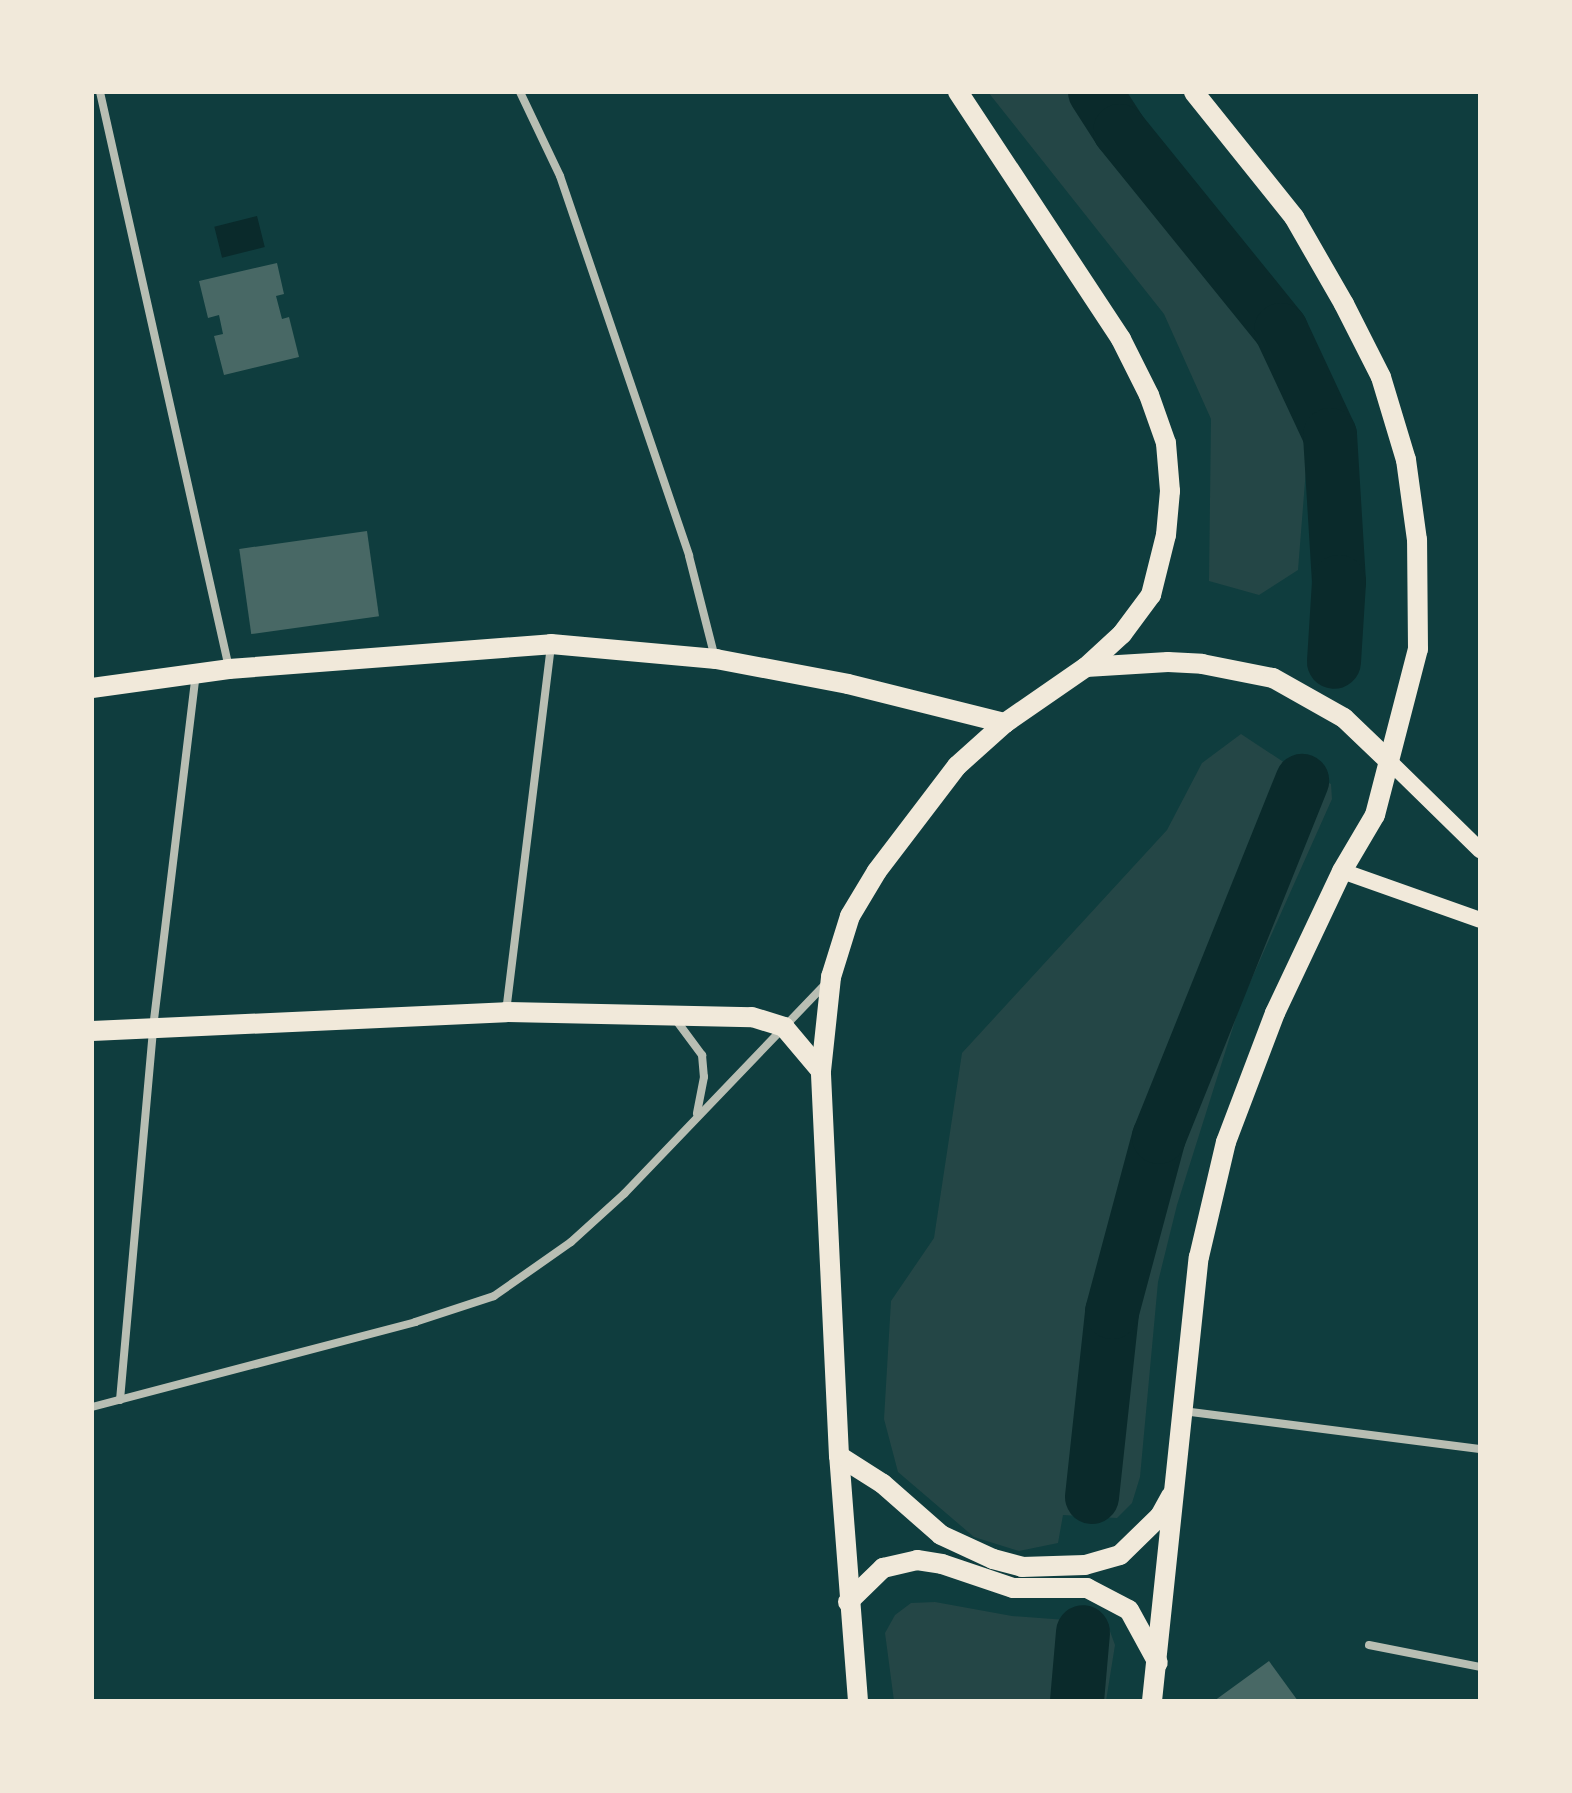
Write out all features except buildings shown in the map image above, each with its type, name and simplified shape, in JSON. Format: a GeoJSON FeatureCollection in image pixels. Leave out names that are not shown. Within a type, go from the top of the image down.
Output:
{"type":"FeatureCollection","features":[{"type":"Feature","properties":{"kind":"main road"},"geometry":{"type":"LineString","coordinates":[[858,1701],[839,1456],[821,1071],[831,977],[850,916],[877,871],[957,766],[1005,723],[1086,667],[1122,634],[1151,595],[1166,535],[1170,491],[1166,443],[1149,395],[1121,339],[958,92]]}},
{"type":"Feature","properties":{"kind":"main road"},"geometry":{"type":"LineString","coordinates":[[1152,1701],[1199,1257],[1226,1142],[1275,1013],[1342,871],[1375,815],[1418,649],[1417,540],[1406,460],[1381,377],[1294,217],[1194,92]]}},
{"type":"Feature","properties":{"kind":"main road"},"geometry":{"type":"LineString","coordinates":[[92,688],[229,669],[551,644],[716,659],[848,684],[1005,723]]}},
{"type":"Feature","properties":{"kind":"main road"},"geometry":{"type":"LineString","coordinates":[[1086,667],[1179,663],[1273,678],[1344,718],[1480,850]]}},
{"type":"Feature","properties":{"kind":"main road"},"geometry":{"type":"LineString","coordinates":[[1342,871],[1480,920]]}},
{"type":"Feature","properties":{"kind":"main road"},"geometry":{"type":"LineString","coordinates":[[92,1031],[506,1012],[752,1017],[784,1027],[821,1071]]}},
{"type":"Feature","properties":{"kind":"main road"},"geometry":{"type":"LineString","coordinates":[[839,1456],[883,1484],[941,1535],[980,1554],[1022,1567],[1085,1565],[1120,1555],[1160,1516],[1174,1490]]}},
{"type":"Feature","properties":{"kind":"main road"},"geometry":{"type":"LineString","coordinates":[[848,1602],[883,1568],[917,1560],[942,1564],[1013,1588],[1087,1588],[1129,1610],[1158,1663]]}},
{"type":"Feature","properties":{"kind":"street"},"geometry":{"type":"LineString","coordinates":[[100,92],[229,669]]}},
{"type":"Feature","properties":{"kind":"street"},"geometry":{"type":"LineString","coordinates":[[520,92],[560,176],[689,556],[716,659]]}},
{"type":"Feature","properties":{"kind":"street"},"geometry":{"type":"LineString","coordinates":[[506,1012],[551,644]]}},
{"type":"Feature","properties":{"kind":"street"},"geometry":{"type":"LineString","coordinates":[[120,1400],[153,1028],[196,673]]}},
{"type":"Feature","properties":{"kind":"street"},"geometry":{"type":"LineString","coordinates":[[92,1407],[415,1322],[494,1296],[571,1242],[624,1194],[697,1113],[831,977]]}},
{"type":"Feature","properties":{"kind":"street"},"geometry":{"type":"LineString","coordinates":[[672,1016],[689,1033],[702,1055],[704,1077],[697,1113]]}},
{"type":"Feature","properties":{"kind":"street"},"geometry":{"type":"LineString","coordinates":[[1182,1410],[1480,1449]]}},
{"type":"Feature","properties":{"kind":"street"},"geometry":{"type":"LineString","coordinates":[[1369,1645],[1480,1667]]}},
{"type":"Feature","properties":{"kind":"shaded area"},"geometry":{"type":"Polygon","coordinates":[[[988,92],[1075,92],[1177,235],[1259,333],[1308,444],[1298,570],[1259,595],[1209,581],[1211,419],[1164,314],[988,92]]]}},
{"type":"Feature","properties":{"kind":"shaded area"},"geometry":{"type":"Polygon","coordinates":[[[257,216],[265,247],[222,258],[214,227],[257,216]]]}},
{"type":"Feature","properties":{"kind":"shaded area"},"geometry":{"type":"Polygon","coordinates":[[[1241,734],[1285,763],[1331,784],[1332,799],[1240,1005],[1177,1205],[1158,1282],[1140,1477],[1132,1503],[1117,1518],[1063,1515],[1058,1543],[1019,1551],[974,1537],[898,1472],[884,1419],[891,1301],[934,1238],[962,1053],[1167,830],[1202,763],[1241,734]]]}},
{"type":"Feature","properties":{"kind":"shaded area"},"geometry":{"type":"Polygon","coordinates":[[[935,1602],[1012,1616],[1107,1623],[1115,1645],[1106,1701],[894,1701],[885,1633],[895,1615],[911,1603],[935,1602]]]}},
{"type":"Feature","properties":{"kind":"waterway"},"geometry":{"type":"LineString","coordinates":[[1095,92],[1120,131],[1281,330],[1330,435],[1339,582],[1334,662]]}},
{"type":"Feature","properties":{"kind":"waterway"},"geometry":{"type":"LineString","coordinates":[[1092,1497],[1112,1312],[1159,1137],[1302,781]]}},
{"type":"Feature","properties":{"kind":"waterway"},"geometry":{"type":"LineString","coordinates":[[1077,1701],[1083,1632]]}}]}
